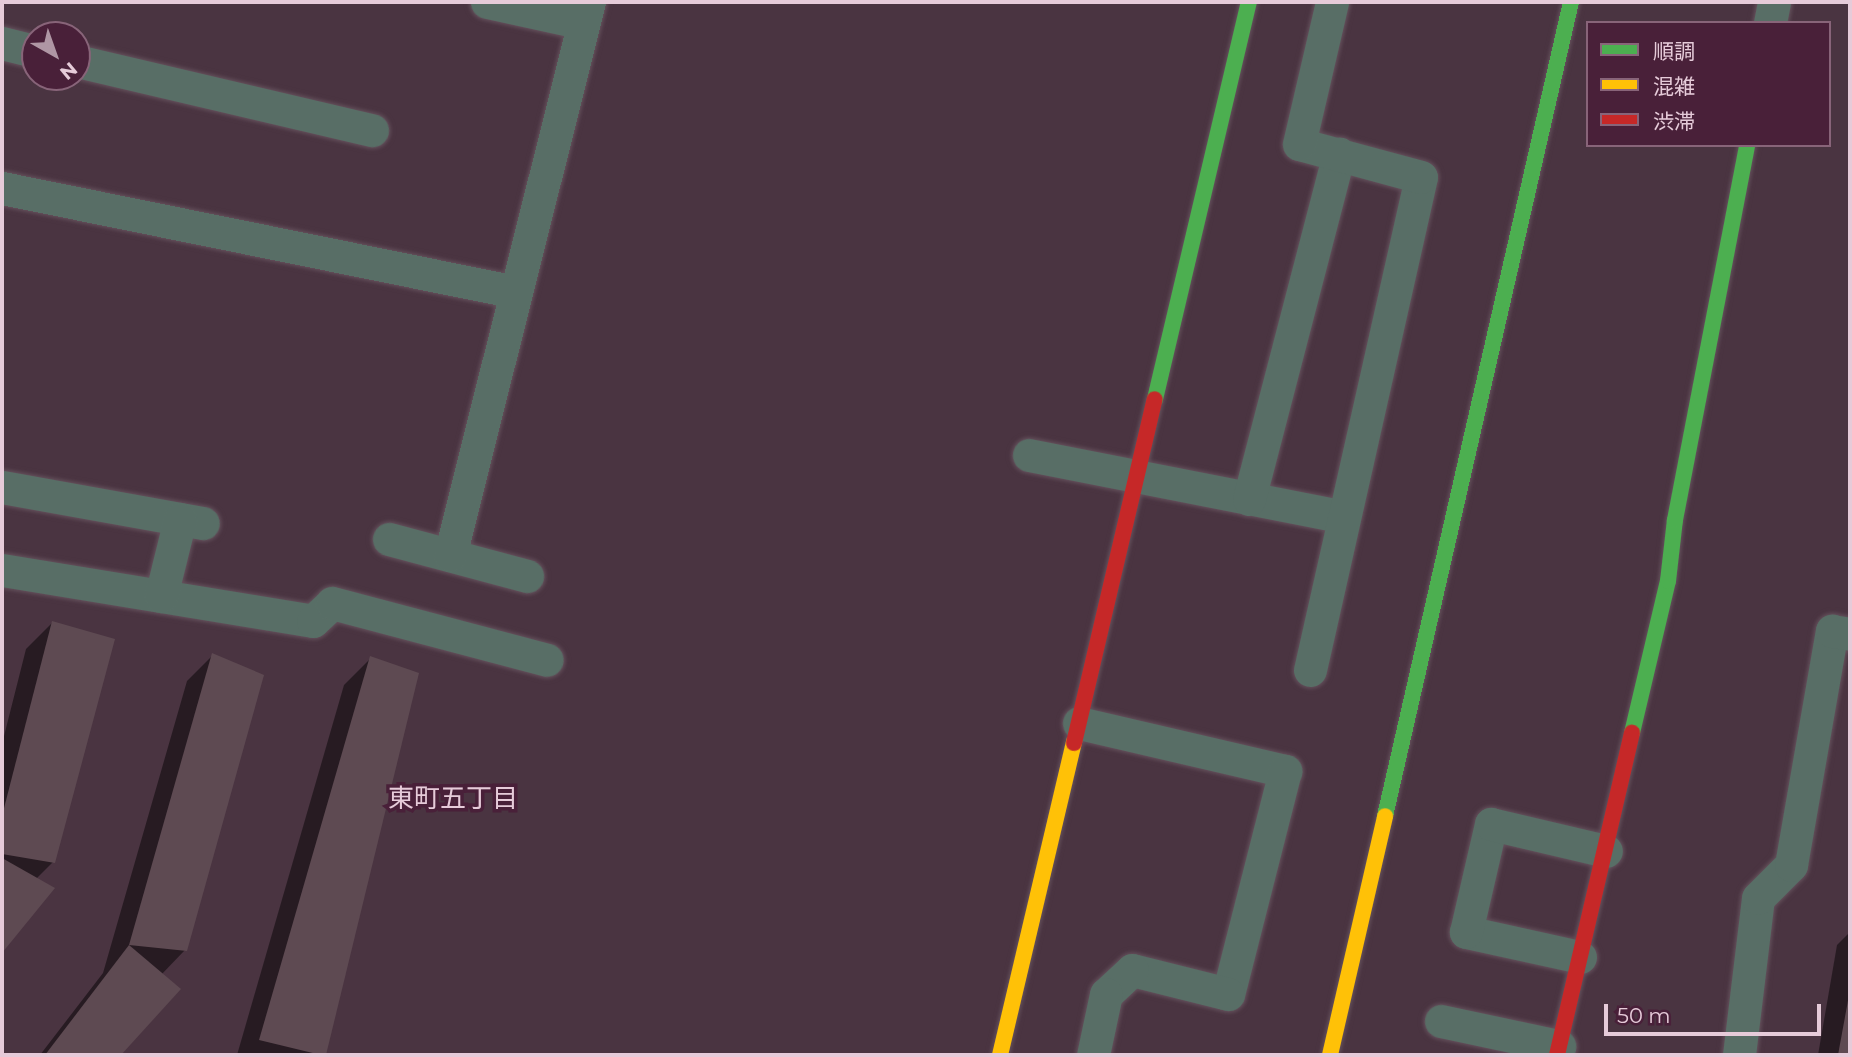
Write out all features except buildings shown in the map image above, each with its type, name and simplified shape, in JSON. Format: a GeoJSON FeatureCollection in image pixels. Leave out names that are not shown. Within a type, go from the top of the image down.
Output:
{"type":"FeatureCollection","features":[{"type":"Feature","properties":{"kind":"street"},"geometry":{"type":"LineString","coordinates":[[450,555],[586,12],[488,2]]}},
{"type":"Feature","properties":{"kind":"street"},"geometry":{"type":"LineString","coordinates":[[1000,1055],[1250,2]]}},
{"type":"Feature","properties":{"kind":"street"},"geometry":{"type":"LineString","coordinates":[[1310,670],[1421,177],[1299,144],[1332,2]]}},
{"type":"Feature","properties":{"kind":"street"},"geometry":{"type":"LineString","coordinates":[[1330,1055],[1572,2]]}},
{"type":"Feature","properties":{"kind":"street"},"geometry":{"type":"LineString","coordinates":[[1770,21],[1774,2]]}},
{"type":"Feature","properties":{"kind":"street"},"geometry":{"type":"LineString","coordinates":[[2,43],[21,48]]}},
{"type":"Feature","properties":{"kind":"street"},"geometry":{"type":"LineString","coordinates":[[91,64],[372,130]]}},
{"type":"Feature","properties":{"kind":"street"},"geometry":{"type":"LineString","coordinates":[[1441,1021],[1558,1050],[1668,581],[1675,520],[1746,147]]}},
{"type":"Feature","properties":{"kind":"street"},"geometry":{"type":"LineString","coordinates":[[1249,499],[1339,154]]}},
{"type":"Feature","properties":{"kind":"street"},"geometry":{"type":"LineString","coordinates":[[2,188],[516,292]]}},
{"type":"Feature","properties":{"kind":"street"},"geometry":{"type":"LineString","coordinates":[[1029,455],[1345,517]]}},
{"type":"Feature","properties":{"kind":"street"},"geometry":{"type":"LineString","coordinates":[[2,487],[192,521],[161,596]]}},
{"type":"Feature","properties":{"kind":"street"},"geometry":{"type":"LineString","coordinates":[[389,539],[527,576]]}},
{"type":"Feature","properties":{"kind":"street"},"geometry":{"type":"LineString","coordinates":[[2,570],[313,621],[332,604],[547,660]]}},
{"type":"Feature","properties":{"kind":"street"},"geometry":{"type":"LineString","coordinates":[[1739,1055],[1758,898],[1791,865],[1832,631],[1850,634]]}},
{"type":"Feature","properties":{"kind":"street"},"geometry":{"type":"LineString","coordinates":[[1079,723],[1285,771],[1228,994],[1132,970],[1106,993],[1093,1055]]}},
{"type":"Feature","properties":{"kind":"street"},"geometry":{"type":"LineString","coordinates":[[1580,957],[1466,932],[1491,824],[1606,851]]}},
{"type":"Feature","properties":{"kind":"traffic: fast"},"geometry":{"type":"LineString","coordinates":[[1155,399],[1249,2]]}},
{"type":"Feature","properties":{"kind":"traffic: fast"},"geometry":{"type":"LineString","coordinates":[[1385,816],[1571,2]]}},
{"type":"Feature","properties":{"kind":"traffic: fast"},"geometry":{"type":"LineString","coordinates":[[1632,733],[1668,581],[1675,520],[1747,147]]}},
{"type":"Feature","properties":{"kind":"traffic: slow"},"geometry":{"type":"LineString","coordinates":[[1000,1055],[1074,743]]}},
{"type":"Feature","properties":{"kind":"traffic: slow"},"geometry":{"type":"LineString","coordinates":[[1330,1055],[1385,816]]}},
{"type":"Feature","properties":{"kind":"traffic: jam"},"geometry":{"type":"LineString","coordinates":[[1074,743],[1155,399]]}},
{"type":"Feature","properties":{"kind":"traffic: jam"},"geometry":{"type":"LineString","coordinates":[[1557,1055],[1632,733]]}},
{"type":"Feature","properties":{"kind":"district","name":"東町五丁目"},"geometry":{"type":"Point","coordinates":[453,799]}}]}
